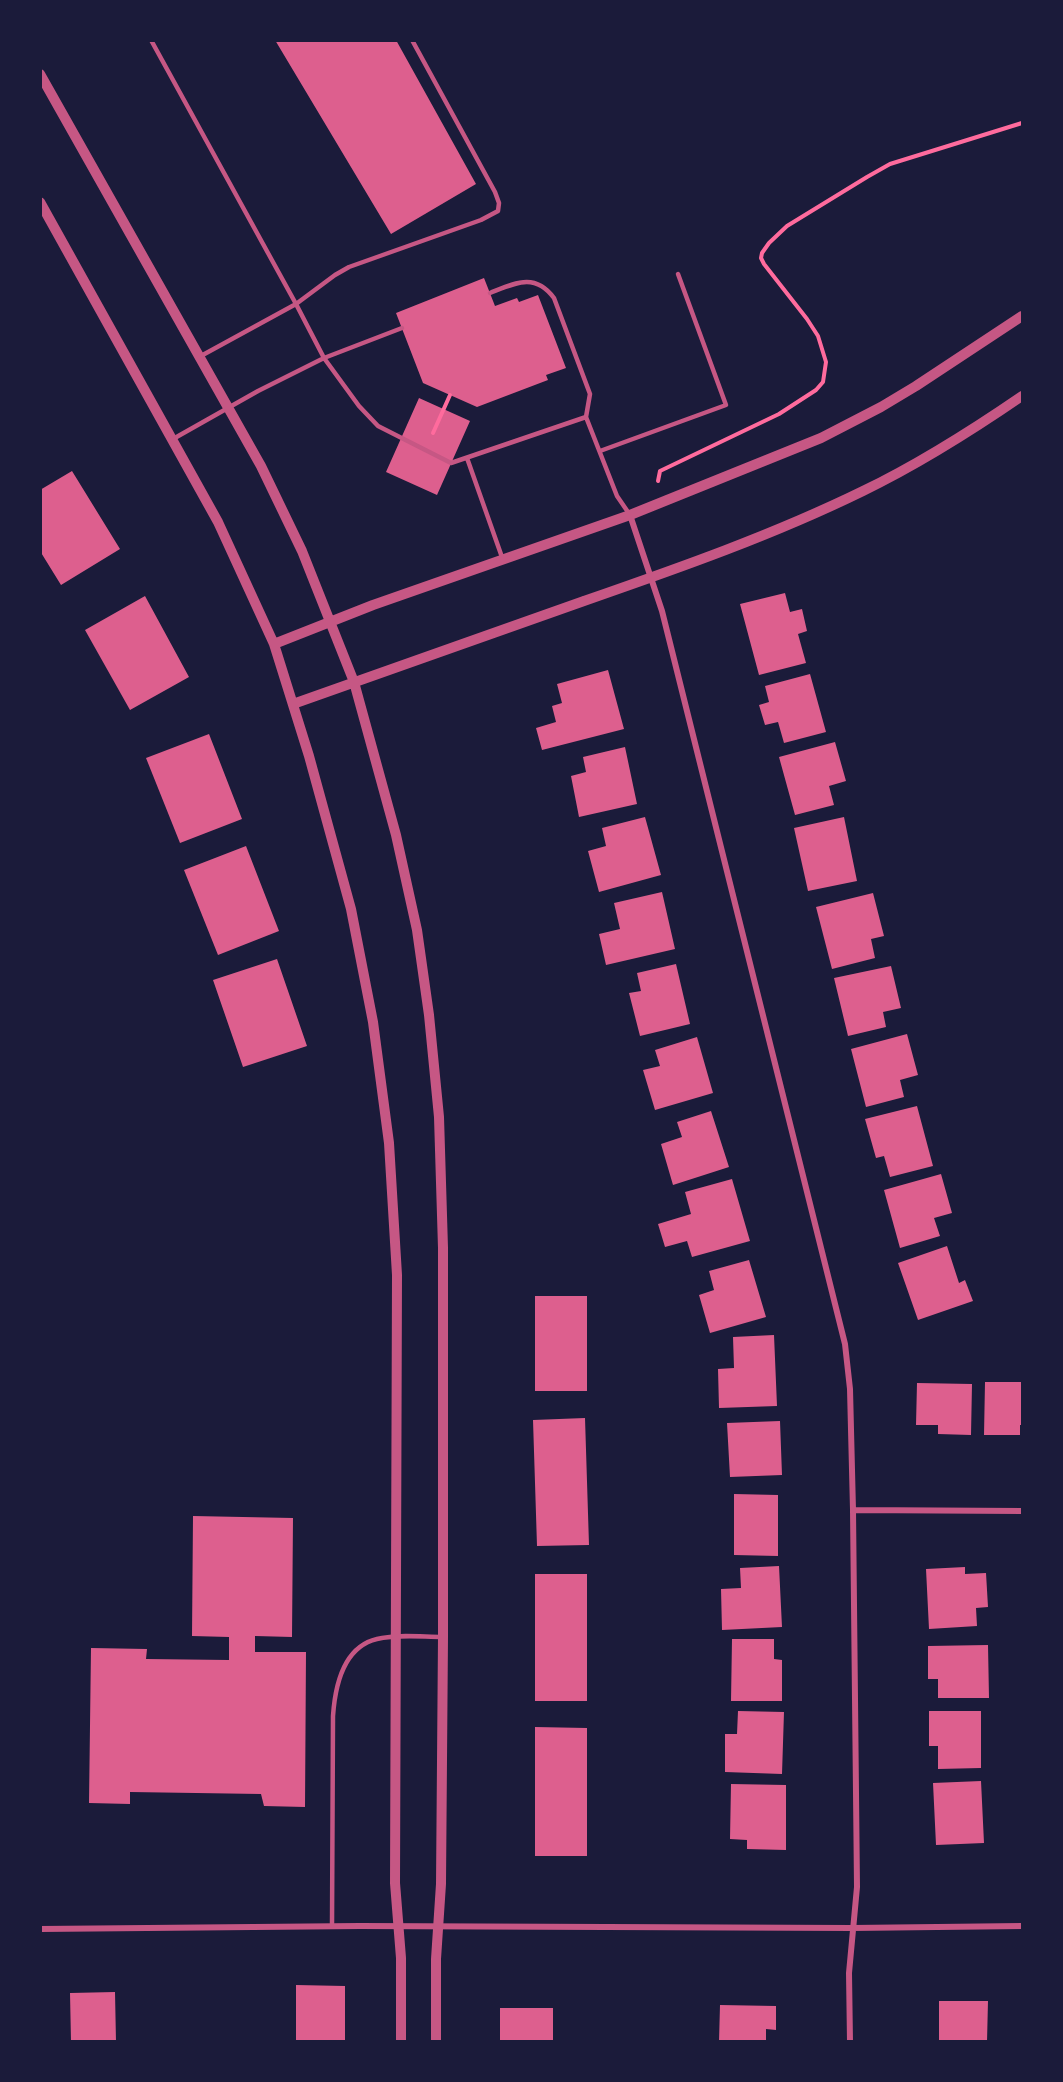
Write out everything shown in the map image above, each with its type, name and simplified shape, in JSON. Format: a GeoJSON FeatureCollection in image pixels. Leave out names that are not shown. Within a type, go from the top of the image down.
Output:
{"type":"FeatureCollection","features":[{"type":"Feature","properties":{"kind":"street"},"geometry":{"type":"LineString","coordinates":[[40,74],[281,504],[354,682],[396,835],[417,930],[429,1015],[439,1117],[443,1248],[441,1884],[436,2042]]}},
{"type":"Feature","properties":{"kind":"street"},"geometry":{"type":"LineString","coordinates":[[40,202],[218,522],[273,644],[293,704],[351,909],[372,1022],[389,1143],[397,1275],[395,1883],[401,1958],[401,2042]]}},
{"type":"Feature","properties":{"kind":"street"},"geometry":{"type":"LineString","coordinates":[[273,644],[630,515],[830,434],[924,381],[1023,316]]}},
{"type":"Feature","properties":{"kind":"street"},"geometry":{"type":"LineString","coordinates":[[293,704],[681,568],[763,535],[864,491],[937,452],[1023,396]]}},
{"type":"Feature","properties":{"kind":"street"},"geometry":{"type":"LineString","coordinates":[[630,515],[662,611],[842,1332],[849,1389],[853,1510],[857,1887],[849,1973],[850,2042]]}},
{"type":"Feature","properties":{"kind":"street"},"geometry":{"type":"LineString","coordinates":[[853,1510],[1023,1511]]}},
{"type":"Feature","properties":{"kind":"street"},"geometry":{"type":"LineString","coordinates":[[40,1929],[332,1926],[852,1928],[1023,1926]]}},
{"type":"Feature","properties":{"kind":"lane"},"geometry":{"type":"LineString","coordinates":[[151,40],[324,358],[353,398],[378,426],[451,463],[586,417]]}},
{"type":"Feature","properties":{"kind":"lane"},"geometry":{"type":"LineString","coordinates":[[199,357],[296,304],[349,267],[481,220],[498,211],[499,203],[495,192],[412,40]]}},
{"type":"Feature","properties":{"kind":"lane"},"geometry":{"type":"LineString","coordinates":[[600,451],[726,405],[678,274]]}},
{"type":"Feature","properties":{"kind":"lane"},"geometry":{"type":"LineString","coordinates":[[490,293],[523,282],[535,282],[543,285],[554,298],[590,394],[586,417],[617,496],[630,515]]}},
{"type":"Feature","properties":{"kind":"lane"},"geometry":{"type":"LineString","coordinates":[[173,439],[324,358],[402,327]]}},
{"type":"Feature","properties":{"kind":"lane"},"geometry":{"type":"LineString","coordinates":[[467,458],[503,560]]}},
{"type":"Feature","properties":{"kind":"lane"},"geometry":{"type":"LineString","coordinates":[[332,1926],[335,1697],[341,1674],[354,1653],[376,1639],[443,1637]]}},
{"type":"Feature","properties":{"kind":"path"},"geometry":{"type":"LineString","coordinates":[[658,481],[660,471],[779,414],[816,390],[823,382],[826,362],[824,350],[807,319],[764,264],[762,253],[769,243],[787,226],[890,164],[1023,123]]}},
{"type":"Feature","properties":{"kind":"path"},"geometry":{"type":"LineString","coordinates":[[444,410],[450,395]]}},
{"type":"Feature","properties":{"kind":"building"},"geometry":{"type":"Polygon","coordinates":[[[275,40],[396,40],[476,184],[391,234],[275,40]]]}},
{"type":"Feature","properties":{"kind":"building"},"geometry":{"type":"Polygon","coordinates":[[[484,278],[495,306],[517,298],[519,302],[538,295],[566,368],[546,375],[548,380],[477,407],[423,383],[396,313],[484,278]]]}},
{"type":"Feature","properties":{"kind":"building"},"geometry":{"type":"Polygon","coordinates":[[[419,398],[470,421],[437,495],[386,472],[419,398]]]}},
{"type":"Feature","properties":{"kind":"building"},"geometry":{"type":"Polygon","coordinates":[[[72,471],[120,549],[61,585],[40,551],[40,490],[72,471]]]}},
{"type":"Feature","properties":{"kind":"building"},"geometry":{"type":"Polygon","coordinates":[[[785,593],[790,612],[802,609],[807,631],[798,634],[806,663],[759,675],[740,604],[785,593]]]}},
{"type":"Feature","properties":{"kind":"building"},"geometry":{"type":"Polygon","coordinates":[[[145,596],[189,677],[130,710],[85,630],[145,596]]]}},
{"type":"Feature","properties":{"kind":"building"},"geometry":{"type":"Polygon","coordinates":[[[608,670],[624,729],[542,750],[536,728],[556,722],[552,706],[562,703],[557,684],[608,670]]]}},
{"type":"Feature","properties":{"kind":"building"},"geometry":{"type":"Polygon","coordinates":[[[810,674],[826,732],[784,743],[778,722],[765,725],[759,705],[769,702],[765,686],[810,674]]]}},
{"type":"Feature","properties":{"kind":"building"},"geometry":{"type":"Polygon","coordinates":[[[209,734],[242,819],[180,843],[146,758],[209,734]]]}},
{"type":"Feature","properties":{"kind":"building"},"geometry":{"type":"Polygon","coordinates":[[[835,742],[846,781],[829,786],[834,805],[795,815],[779,757],[835,742]]]}},
{"type":"Feature","properties":{"kind":"building"},"geometry":{"type":"Polygon","coordinates":[[[625,747],[637,804],[579,817],[571,776],[586,772],[583,757],[625,747]]]}},
{"type":"Feature","properties":{"kind":"building"},"geometry":{"type":"Polygon","coordinates":[[[645,817],[661,875],[599,892],[588,851],[606,846],[602,828],[645,817]]]}},
{"type":"Feature","properties":{"kind":"building"},"geometry":{"type":"Polygon","coordinates":[[[844,817],[857,881],[808,891],[794,828],[844,817]]]}},
{"type":"Feature","properties":{"kind":"building"},"geometry":{"type":"Polygon","coordinates":[[[246,846],[279,931],[218,955],[184,870],[246,846]]]}},
{"type":"Feature","properties":{"kind":"building"},"geometry":{"type":"Polygon","coordinates":[[[662,892],[675,949],[606,965],[599,934],[620,929],[614,903],[662,892]]]}},
{"type":"Feature","properties":{"kind":"building"},"geometry":{"type":"Polygon","coordinates":[[[873,893],[884,936],[871,939],[875,958],[832,969],[816,907],[873,893]]]}},
{"type":"Feature","properties":{"kind":"building"},"geometry":{"type":"Polygon","coordinates":[[[277,959],[307,1046],[243,1067],[213,980],[277,959]]]}},
{"type":"Feature","properties":{"kind":"building"},"geometry":{"type":"Polygon","coordinates":[[[676,964],[690,1024],[640,1036],[629,993],[641,991],[637,973],[676,964]]]}},
{"type":"Feature","properties":{"kind":"building"},"geometry":{"type":"Polygon","coordinates":[[[891,966],[901,1008],[883,1012],[886,1027],[848,1036],[834,978],[891,966]]]}},
{"type":"Feature","properties":{"kind":"building"},"geometry":{"type":"Polygon","coordinates":[[[907,1034],[918,1075],[900,1080],[904,1097],[866,1107],[851,1049],[907,1034]]]}},
{"type":"Feature","properties":{"kind":"building"},"geometry":{"type":"Polygon","coordinates":[[[697,1037],[713,1093],[655,1110],[643,1070],[660,1066],[655,1050],[697,1037]]]}},
{"type":"Feature","properties":{"kind":"building"},"geometry":{"type":"Polygon","coordinates":[[[917,1106],[933,1166],[890,1177],[884,1156],[876,1158],[865,1119],[917,1106]]]}},
{"type":"Feature","properties":{"kind":"building"},"geometry":{"type":"Polygon","coordinates":[[[711,1111],[729,1167],[673,1185],[661,1144],[682,1137],[677,1122],[711,1111]]]}},
{"type":"Feature","properties":{"kind":"building"},"geometry":{"type":"Polygon","coordinates":[[[941,1174],[952,1213],[934,1218],[940,1236],[900,1248],[884,1190],[941,1174]]]}},
{"type":"Feature","properties":{"kind":"building"},"geometry":{"type":"Polygon","coordinates":[[[732,1179],[750,1241],[692,1257],[687,1241],[665,1247],[658,1224],[691,1214],[685,1192],[732,1179]]]}},
{"type":"Feature","properties":{"kind":"building"},"geometry":{"type":"Polygon","coordinates":[[[947,1246],[959,1283],[965,1280],[973,1301],[918,1320],[898,1263],[947,1246]]]}},
{"type":"Feature","properties":{"kind":"building"},"geometry":{"type":"Polygon","coordinates":[[[749,1260],[766,1317],[710,1333],[699,1295],[714,1290],[709,1271],[749,1260]]]}},
{"type":"Feature","properties":{"kind":"building"},"geometry":{"type":"Polygon","coordinates":[[[535,1296],[587,1296],[587,1391],[535,1391],[535,1296]]]}},
{"type":"Feature","properties":{"kind":"building"},"geometry":{"type":"Polygon","coordinates":[[[774,1335],[777,1406],[719,1408],[718,1369],[734,1368],[733,1337],[774,1335]]]}},
{"type":"Feature","properties":{"kind":"building"},"geometry":{"type":"Polygon","coordinates":[[[985,1382],[1022,1382],[1020,1435],[984,1435],[985,1382]]]}},
{"type":"Feature","properties":{"kind":"building"},"geometry":{"type":"Polygon","coordinates":[[[917,1383],[972,1384],[971,1435],[938,1434],[938,1425],[916,1425],[917,1383]]]}},
{"type":"Feature","properties":{"kind":"building"},"geometry":{"type":"Polygon","coordinates":[[[585,1418],[589,1545],[537,1546],[533,1420],[585,1418]]]}},
{"type":"Feature","properties":{"kind":"building"},"geometry":{"type":"Polygon","coordinates":[[[780,1421],[782,1475],[730,1477],[727,1423],[780,1421]]]}},
{"type":"Feature","properties":{"kind":"building"},"geometry":{"type":"Polygon","coordinates":[[[734,1494],[778,1495],[778,1556],[734,1555],[734,1494]]]}},
{"type":"Feature","properties":{"kind":"building"},"geometry":{"type":"Polygon","coordinates":[[[193,1516],[293,1518],[292,1637],[255,1636],[255,1652],[306,1652],[305,1807],[264,1806],[261,1794],[130,1792],[130,1804],[89,1803],[91,1648],[147,1649],[146,1659],[229,1660],[229,1637],[192,1636],[193,1516]]]}},
{"type":"Feature","properties":{"kind":"building"},"geometry":{"type":"Polygon","coordinates":[[[779,1566],[782,1627],[722,1630],[721,1589],[741,1588],[740,1568],[779,1566]]]}},
{"type":"Feature","properties":{"kind":"building"},"geometry":{"type":"Polygon","coordinates":[[[965,1567],[965,1574],[986,1573],[988,1607],[976,1608],[977,1626],[929,1629],[926,1569],[965,1567]]]}},
{"type":"Feature","properties":{"kind":"building"},"geometry":{"type":"Polygon","coordinates":[[[535,1574],[587,1574],[587,1701],[535,1701],[535,1574]]]}},
{"type":"Feature","properties":{"kind":"building"},"geometry":{"type":"Polygon","coordinates":[[[732,1639],[774,1639],[774,1659],[782,1660],[782,1701],[731,1701],[732,1639]]]}},
{"type":"Feature","properties":{"kind":"building"},"geometry":{"type":"Polygon","coordinates":[[[988,1645],[989,1698],[938,1698],[938,1679],[928,1679],[928,1646],[988,1645]]]}},
{"type":"Feature","properties":{"kind":"building"},"geometry":{"type":"Polygon","coordinates":[[[738,1711],[784,1712],[782,1774],[725,1772],[725,1734],[737,1734],[738,1711]]]}},
{"type":"Feature","properties":{"kind":"building"},"geometry":{"type":"Polygon","coordinates":[[[929,1711],[981,1711],[981,1768],[938,1769],[938,1746],[929,1746],[929,1711]]]}},
{"type":"Feature","properties":{"kind":"building"},"geometry":{"type":"Polygon","coordinates":[[[535,1727],[587,1728],[587,1856],[535,1856],[535,1727]]]}},
{"type":"Feature","properties":{"kind":"building"},"geometry":{"type":"Polygon","coordinates":[[[981,1781],[984,1843],[936,1845],[933,1783],[981,1781]]]}},
{"type":"Feature","properties":{"kind":"building"},"geometry":{"type":"Polygon","coordinates":[[[731,1784],[786,1785],[786,1850],[747,1849],[747,1840],[730,1839],[731,1784]]]}},
{"type":"Feature","properties":{"kind":"building"},"geometry":{"type":"Polygon","coordinates":[[[296,1985],[345,1986],[345,2042],[296,2042],[296,1985]]]}},
{"type":"Feature","properties":{"kind":"building"},"geometry":{"type":"Polygon","coordinates":[[[115,1992],[116,2042],[71,2042],[70,1993],[115,1992]]]}},
{"type":"Feature","properties":{"kind":"building"},"geometry":{"type":"Polygon","coordinates":[[[939,2001],[988,2001],[987,2042],[939,2042],[939,2001]]]}},
{"type":"Feature","properties":{"kind":"building"},"geometry":{"type":"Polygon","coordinates":[[[720,2005],[776,2006],[776,2030],[766,2029],[766,2042],[719,2042],[720,2005]]]}},
{"type":"Feature","properties":{"kind":"building"},"geometry":{"type":"Polygon","coordinates":[[[500,2008],[553,2008],[553,2042],[500,2042],[500,2008]]]}}]}
